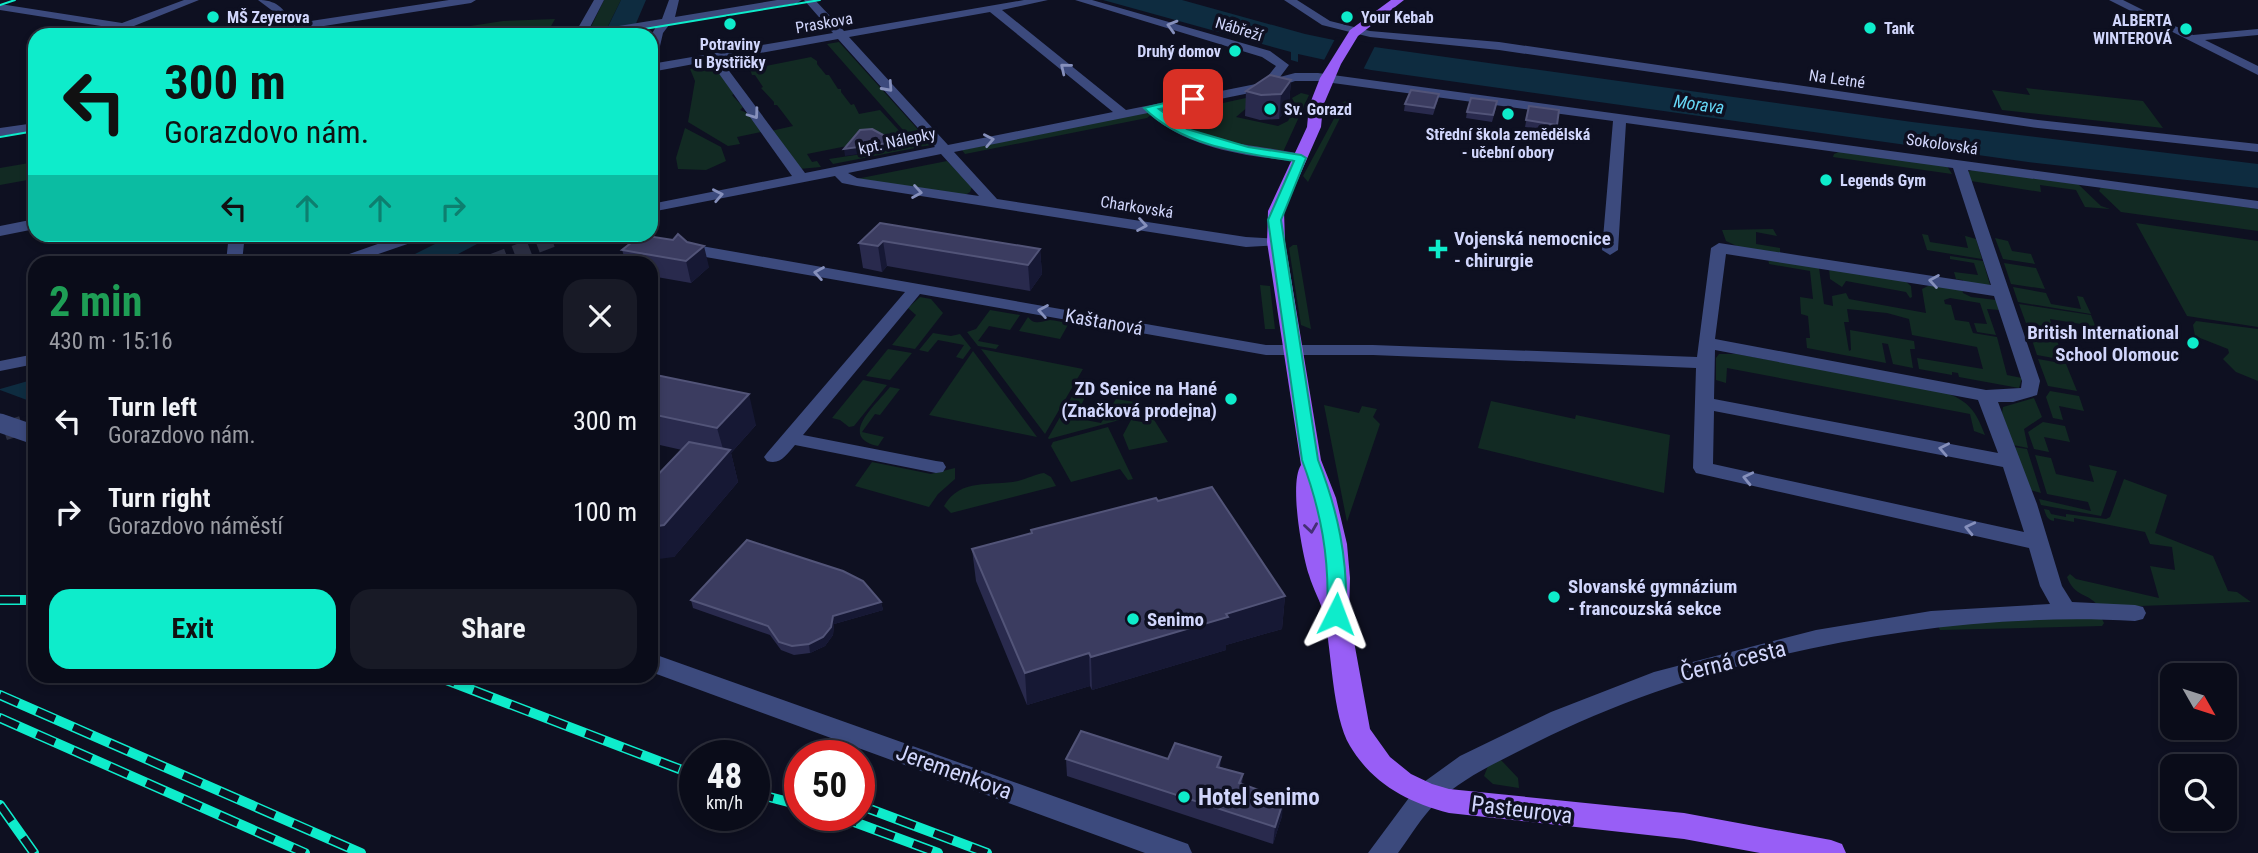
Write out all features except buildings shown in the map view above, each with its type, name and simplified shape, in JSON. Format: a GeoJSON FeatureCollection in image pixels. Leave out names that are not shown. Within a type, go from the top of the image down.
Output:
{"type":"FeatureCollection","features":[{"type":"Feature","properties":{"kind":"main road"},"geometry":{"type":"LineString","coordinates":[[1337,77],[1361,34],[1392,12],[1395,2]]}},
{"type":"Feature","properties":{"kind":"main road"},"geometry":{"type":"LineString","coordinates":[[1337,77],[1361,34]]}},
{"type":"Feature","properties":{"kind":"main road","name":"Pasteurova"},"geometry":{"type":"LineString","coordinates":[[1337,77],[1325,119],[1314,127],[1276,211],[1276,242],[1310,460],[1309,520],[1315,563],[1336,614],[1360,739],[1392,775],[1426,795],[1473,805],[1684,826],[1831,853]]}},
{"type":"Feature","properties":{"kind":"street"},"geometry":{"type":"LineString","coordinates":[[1,8],[25,0]]}},
{"type":"Feature","properties":{"kind":"street"},"geometry":{"type":"LineString","coordinates":[[123,26],[194,0]]}},
{"type":"Feature","properties":{"kind":"street"},"geometry":{"type":"LineString","coordinates":[[263,0],[281,13],[285,28]]}},
{"type":"Feature","properties":{"kind":"street"},"geometry":{"type":"LineString","coordinates":[[303,28],[336,20],[471,0]]}},
{"type":"Feature","properties":{"kind":"street"},"geometry":{"type":"LineString","coordinates":[[589,28],[599,0]]}},
{"type":"Feature","properties":{"kind":"street"},"geometry":{"type":"LineString","coordinates":[[658,39],[674,0]]}},
{"type":"Feature","properties":{"kind":"street"},"geometry":{"type":"LineString","coordinates":[[663,25],[686,18],[797,0]]}},
{"type":"Feature","properties":{"kind":"street"},"geometry":{"type":"LineString","coordinates":[[646,28],[827,0]]}},
{"type":"Feature","properties":{"kind":"street","name":"Praskova"},"geometry":{"type":"LineString","coordinates":[[658,67],[1043,0]]}},
{"type":"Feature","properties":{"kind":"street","name":"Nábřeží"},"geometry":{"type":"LineString","coordinates":[[1080,0],[1273,57],[1283,65],[1265,83]]}},
{"type":"Feature","properties":{"kind":"street","name":"Na Letné"},"geometry":{"type":"LineString","coordinates":[[1289,0],[1326,23],[1361,34],[1519,49],[1972,116],[2258,148]]}},
{"type":"Feature","properties":{"kind":"street"},"geometry":{"type":"LineString","coordinates":[[2114,0],[2258,71]]}},
{"type":"Feature","properties":{"kind":"street"},"geometry":{"type":"LineString","coordinates":[[811,1],[992,202]]}},
{"type":"Feature","properties":{"kind":"street"},"geometry":{"type":"LineString","coordinates":[[1,8],[129,28]]}},
{"type":"Feature","properties":{"kind":"street"},"geometry":{"type":"LineString","coordinates":[[993,9],[1122,113]]}},
{"type":"Feature","properties":{"kind":"street"},"geometry":{"type":"LineString","coordinates":[[2189,38],[2258,32]]}},
{"type":"Feature","properties":{"kind":"street"},"geometry":{"type":"LineString","coordinates":[[714,59],[801,178]]}},
{"type":"Feature","properties":{"kind":"street","name":"Sokolovská"},"geometry":{"type":"LineString","coordinates":[[1265,83],[1337,77],[2258,205]]}},
{"type":"Feature","properties":{"kind":"street","name":"kpt. Nálepky"},"geometry":{"type":"LineString","coordinates":[[658,207],[1265,83]]}},
{"type":"Feature","properties":{"kind":"street"},"geometry":{"type":"LineString","coordinates":[[1150,108],[1183,132],[1247,150],[1301,158]]}},
{"type":"Feature","properties":{"kind":"street"},"geometry":{"type":"LineString","coordinates":[[1610,250],[1620,118]]}},
{"type":"Feature","properties":{"kind":"street"},"geometry":{"type":"LineString","coordinates":[[0,132],[28,128]]}},
{"type":"Feature","properties":{"kind":"street"},"geometry":{"type":"LineString","coordinates":[[0,139],[28,134]]}},
{"type":"Feature","properties":{"kind":"street"},"geometry":{"type":"LineString","coordinates":[[1292,350],[1706,353],[1986,396],[2022,394],[2030,391],[2032,386],[1959,164]]}},
{"type":"Feature","properties":{"kind":"street","name":"Charkovská"},"geometry":{"type":"LineString","coordinates":[[838,171],[853,181],[1246,242],[1276,242]]}},
{"type":"Feature","properties":{"kind":"street"},"geometry":{"type":"LineString","coordinates":[[0,231],[28,226]]}},
{"type":"Feature","properties":{"kind":"street"},"geometry":{"type":"LineString","coordinates":[[359,256],[399,242]]}},
{"type":"Feature","properties":{"kind":"street","name":"Kaštanová"},"geometry":{"type":"LineString","coordinates":[[649,242],[1266,350],[1292,350]]}},
{"type":"Feature","properties":{"kind":"street"},"geometry":{"type":"LineString","coordinates":[[2002,292],[1719,248],[1706,353],[1703,468],[2037,542]]}},
{"type":"Feature","properties":{"kind":"street"},"geometry":{"type":"LineString","coordinates":[[774,457],[916,289]]}},
{"type":"Feature","properties":{"kind":"street"},"geometry":{"type":"LineString","coordinates":[[0,366],[28,360]]}},
{"type":"Feature","properties":{"kind":"street"},"geometry":{"type":"LineString","coordinates":[[1986,396],[2011,462],[2051,586],[2066,612]]}},
{"type":"Feature","properties":{"kind":"street"},"geometry":{"type":"LineString","coordinates":[[1703,403],[2011,462]]}},
{"type":"Feature","properties":{"kind":"street"},"geometry":{"type":"LineString","coordinates":[[0,423],[28,433]]}},
{"type":"Feature","properties":{"kind":"street"},"geometry":{"type":"LineString","coordinates":[[790,438],[936,467]]}},
{"type":"Feature","properties":{"kind":"street","name":"Černá cesta"},"geometry":{"type":"LineString","coordinates":[[1426,795],[1469,764],[1560,719],[1683,673],[1816,639],[1913,622],[1957,617],[2066,612],[2135,613]]}},
{"type":"Feature","properties":{"kind":"street","name":"Jeremenkova"},"geometry":{"type":"LineString","coordinates":[[658,665],[1178,853]]}},
{"type":"Feature","properties":{"kind":"street"},"geometry":{"type":"LineString","coordinates":[[1382,853],[1426,795]]}},
{"type":"Feature","properties":{"kind":"green space"},"geometry":{"type":"Polygon","coordinates":[[[604,0],[621,0],[608,26],[590,28],[604,0]]]}},
{"type":"Feature","properties":{"kind":"green space"},"geometry":{"type":"Polygon","coordinates":[[[555,19],[550,28],[458,28],[503,21],[555,19]]]}},
{"type":"Feature","properties":{"kind":"green space"},"geometry":{"type":"Polygon","coordinates":[[[839,42],[932,145],[918,147],[827,44],[839,42]]]}},
{"type":"Feature","properties":{"kind":"green space"},"geometry":{"type":"Polygon","coordinates":[[[811,57],[826,75],[829,75],[838,89],[841,89],[851,105],[854,104],[859,114],[880,110],[915,148],[833,164],[829,159],[895,149],[862,143],[807,154],[812,162],[817,161],[821,167],[799,169],[771,131],[793,126],[761,88],[763,87],[750,69],[811,57]]]}},
{"type":"Feature","properties":{"kind":"green space"},"geometry":{"type":"Polygon","coordinates":[[[713,64],[734,94],[732,95],[743,107],[740,110],[747,113],[761,132],[737,137],[740,144],[728,146],[688,122],[695,81],[690,69],[713,64]]]}},
{"type":"Feature","properties":{"kind":"green space"},"geometry":{"type":"Polygon","coordinates":[[[2026,88],[2143,101],[2163,128],[2002,110],[1992,90],[2030,95],[2026,88]]]}},
{"type":"Feature","properties":{"kind":"green space"},"geometry":{"type":"Polygon","coordinates":[[[1273,92],[1256,100],[1236,117],[1278,126],[1288,121],[1296,106],[1292,98],[1301,93],[1309,95],[1283,152],[1192,130],[1164,116],[1273,92]]]}},
{"type":"Feature","properties":{"kind":"green space"},"geometry":{"type":"Polygon","coordinates":[[[1349,100],[1308,182],[1303,176],[1343,102],[1349,100]]]}},
{"type":"Feature","properties":{"kind":"green space"},"geometry":{"type":"Polygon","coordinates":[[[1147,112],[1152,114],[1147,118],[965,154],[962,150],[1147,112]]]}},
{"type":"Feature","properties":{"kind":"green space"},"geometry":{"type":"Polygon","coordinates":[[[685,128],[721,147],[726,161],[706,170],[678,169],[676,158],[685,128]]]}},
{"type":"Feature","properties":{"kind":"green space"},"geometry":{"type":"Polygon","coordinates":[[[1841,151],[1947,166],[1952,174],[1833,157],[1841,151]]]}},
{"type":"Feature","properties":{"kind":"green space"},"geometry":{"type":"Polygon","coordinates":[[[947,161],[972,187],[970,192],[965,195],[856,179],[947,161]]]}},
{"type":"Feature","properties":{"kind":"green space"},"geometry":{"type":"Polygon","coordinates":[[[28,163],[28,180],[0,185],[0,168],[28,163]]]}},
{"type":"Feature","properties":{"kind":"green space"},"geometry":{"type":"Polygon","coordinates":[[[1972,170],[2078,184],[2101,206],[2110,209],[2085,207],[2076,190],[2040,185],[2041,192],[1971,181],[1968,172],[1972,170]]]}},
{"type":"Feature","properties":{"kind":"green space"},"geometry":{"type":"Polygon","coordinates":[[[2101,187],[2258,209],[2258,231],[2121,212],[2099,191],[2101,187]]]}},
{"type":"Feature","properties":{"kind":"green space"},"geometry":{"type":"Polygon","coordinates":[[[2136,223],[2258,241],[2258,327],[2187,316],[2136,223]]]}},
{"type":"Feature","properties":{"kind":"green space"},"geometry":{"type":"Polygon","coordinates":[[[1773,229],[1777,236],[1756,232],[1756,244],[1780,248],[1780,253],[1739,247],[1726,241],[1722,230],[1773,229]]]}},
{"type":"Feature","properties":{"kind":"green space"},"geometry":{"type":"Polygon","coordinates":[[[1955,233],[1976,239],[1982,259],[1927,250],[1922,234],[1928,235],[1930,242],[1968,248],[1965,236],[1955,233]]]}},
{"type":"Feature","properties":{"kind":"green space"},"geometry":{"type":"Polygon","coordinates":[[[1995,238],[2008,241],[2012,251],[2031,254],[2035,264],[2003,259],[1995,238]]]}},
{"type":"Feature","properties":{"kind":"green space"},"geometry":{"type":"Polygon","coordinates":[[[1297,245],[1311,329],[1301,325],[1289,248],[1297,245]]]}},
{"type":"Feature","properties":{"kind":"green space"},"geometry":{"type":"Polygon","coordinates":[[[1950,256],[1983,261],[1990,285],[1964,284],[1963,280],[1956,279],[1954,272],[1978,275],[1974,263],[1950,259],[1950,256]]]}},
{"type":"Feature","properties":{"kind":"green space"},"geometry":{"type":"Polygon","coordinates":[[[1768,258],[1819,268],[1824,304],[1833,306],[1832,296],[1846,293],[1849,299],[1926,313],[1922,289],[1930,285],[1962,288],[1963,293],[1971,297],[1996,300],[2000,310],[1987,309],[1996,335],[1977,332],[1974,323],[1987,324],[1980,303],[1950,298],[1944,300],[1945,304],[1951,305],[1955,320],[1969,322],[1973,333],[1997,337],[2007,375],[2022,378],[2019,388],[1959,377],[1958,373],[1952,372],[1952,375],[1919,369],[1917,358],[1983,369],[1977,347],[1912,335],[1909,319],[1887,313],[1847,309],[1849,322],[1844,322],[1849,351],[1850,330],[1914,341],[1915,349],[1910,349],[1913,368],[1893,364],[1888,344],[1882,343],[1886,363],[1807,348],[1806,338],[1810,338],[1808,316],[1801,314],[1800,297],[1813,299],[1810,271],[1769,264],[1768,258]]]}},
{"type":"Feature","properties":{"kind":"green space"},"geometry":{"type":"Polygon","coordinates":[[[2004,263],[2036,268],[2045,289],[2011,284],[2004,263]]]}},
{"type":"Feature","properties":{"kind":"green space"},"geometry":{"type":"Polygon","coordinates":[[[1829,268],[1905,281],[1911,286],[1912,297],[1906,292],[1846,281],[1842,287],[1830,279],[1829,268]]]}},
{"type":"Feature","properties":{"kind":"green space"},"geometry":{"type":"Polygon","coordinates":[[[1260,285],[1270,286],[1275,329],[1265,329],[1260,285]]]}},
{"type":"Feature","properties":{"kind":"green space"},"geometry":{"type":"Polygon","coordinates":[[[2013,287],[2046,293],[2051,304],[2081,309],[2077,296],[2083,297],[2091,314],[2018,302],[2013,287]]]}},
{"type":"Feature","properties":{"kind":"green space"},"geometry":{"type":"Polygon","coordinates":[[[920,297],[931,299],[943,313],[915,349],[892,345],[916,315],[908,308],[920,297]]]}},
{"type":"Feature","properties":{"kind":"green space"},"geometry":{"type":"Polygon","coordinates":[[[2019,304],[2091,315],[2100,338],[2086,336],[2081,324],[2050,319],[2053,331],[2027,326],[2019,304]]]}},
{"type":"Feature","properties":{"kind":"green space"},"geometry":{"type":"Polygon","coordinates":[[[990,310],[1020,315],[1010,330],[989,326],[978,341],[999,345],[996,349],[978,346],[967,332],[976,329],[990,310]]]}},
{"type":"Feature","properties":{"kind":"green space"},"geometry":{"type":"Polygon","coordinates":[[[1028,317],[1035,322],[1050,320],[1069,323],[1060,339],[1019,331],[1028,317]]]}},
{"type":"Feature","properties":{"kind":"green space"},"geometry":{"type":"Polygon","coordinates":[[[2196,321],[2258,329],[2258,381],[2236,372],[2223,359],[2229,353],[2228,349],[2195,336],[2193,325],[2196,321]]]}},
{"type":"Feature","properties":{"kind":"green space"},"geometry":{"type":"Polygon","coordinates":[[[2029,331],[2055,335],[2064,360],[2037,355],[2029,331]]]}},
{"type":"Feature","properties":{"kind":"green space"},"geometry":{"type":"Polygon","coordinates":[[[933,333],[951,336],[960,334],[971,348],[963,359],[956,357],[964,345],[938,340],[928,352],[919,350],[933,333]]]}},
{"type":"Feature","properties":{"kind":"green space"},"geometry":{"type":"Polygon","coordinates":[[[888,349],[912,353],[890,380],[866,376],[888,349]]]}},
{"type":"Feature","properties":{"kind":"green space"},"geometry":{"type":"Polygon","coordinates":[[[981,349],[1083,369],[1045,434],[981,349]]]}},
{"type":"Feature","properties":{"kind":"green space"},"geometry":{"type":"Polygon","coordinates":[[[973,351],[1037,437],[929,415],[973,351]]]}},
{"type":"Feature","properties":{"kind":"green space"},"geometry":{"type":"Polygon","coordinates":[[[1719,354],[1737,354],[1944,392],[1960,399],[1970,408],[1985,435],[1974,431],[1970,414],[1727,368],[1726,383],[1716,380],[1716,358],[1719,354]]]}},
{"type":"Feature","properties":{"kind":"green space"},"geometry":{"type":"Polygon","coordinates":[[[2038,359],[2066,364],[2077,391],[2048,386],[2038,359]]]}},
{"type":"Feature","properties":{"kind":"green space"},"geometry":{"type":"Polygon","coordinates":[[[863,380],[887,385],[854,426],[849,427],[832,418],[863,380]]]}},
{"type":"Feature","properties":{"kind":"green space"},"geometry":{"type":"Polygon","coordinates":[[[890,387],[900,389],[880,415],[875,414],[862,432],[884,437],[878,446],[866,442],[861,436],[860,428],[869,411],[890,387]]]}},
{"type":"Feature","properties":{"kind":"green space"},"geometry":{"type":"Polygon","coordinates":[[[1075,391],[1087,393],[1075,418],[1101,423],[1116,399],[1135,402],[1127,418],[1049,439],[1075,391]]]}},
{"type":"Feature","properties":{"kind":"green space"},"geometry":{"type":"Polygon","coordinates":[[[2050,391],[2079,396],[2084,411],[2059,406],[2063,420],[2053,418],[2046,397],[2050,391]]]}},
{"type":"Feature","properties":{"kind":"green space"},"geometry":{"type":"Polygon","coordinates":[[[2034,398],[2042,417],[2024,429],[2028,448],[2013,445],[2002,413],[2003,407],[2034,398]]]}},
{"type":"Feature","properties":{"kind":"green space"},"geometry":{"type":"Polygon","coordinates":[[[1491,401],[1575,419],[1576,415],[1670,435],[1664,493],[1478,448],[1491,401]]]}},
{"type":"Feature","properties":{"kind":"green space"},"geometry":{"type":"Polygon","coordinates":[[[1324,405],[1359,413],[1362,406],[1377,409],[1373,417],[1380,424],[1347,522],[1324,405]]]}},
{"type":"Feature","properties":{"kind":"green space"},"geometry":{"type":"Polygon","coordinates":[[[1151,415],[1168,442],[1129,450],[1123,435],[1131,420],[1147,423],[1151,415]]]}},
{"type":"Feature","properties":{"kind":"green space"},"geometry":{"type":"Polygon","coordinates":[[[2043,422],[2065,426],[2070,442],[2044,437],[2049,452],[2034,449],[2028,432],[2043,422]]]}},
{"type":"Feature","properties":{"kind":"green space"},"geometry":{"type":"Polygon","coordinates":[[[1108,427],[1133,479],[1128,480],[1120,469],[1071,482],[1051,446],[1053,442],[1108,427]]]}},
{"type":"Feature","properties":{"kind":"green space"},"geometry":{"type":"Polygon","coordinates":[[[2014,447],[2027,449],[2041,493],[2030,490],[2014,447]]]}},
{"type":"Feature","properties":{"kind":"green space"},"geometry":{"type":"Polygon","coordinates":[[[2035,455],[2051,458],[2056,474],[2094,482],[2089,465],[2117,471],[2101,516],[2041,505],[2039,499],[2091,511],[2088,502],[2047,494],[2035,455]]]}},
{"type":"Feature","properties":{"kind":"green space"},"geometry":{"type":"Polygon","coordinates":[[[872,462],[931,474],[955,468],[955,479],[938,494],[929,507],[855,486],[872,462]]]}},
{"type":"Feature","properties":{"kind":"green space"},"geometry":{"type":"Polygon","coordinates":[[[1044,473],[1051,477],[1056,486],[951,513],[944,506],[951,497],[968,487],[1018,481],[1044,473]]]}},
{"type":"Feature","properties":{"kind":"green space"},"geometry":{"type":"Polygon","coordinates":[[[2124,479],[2167,495],[2155,533],[2213,556],[2228,591],[2237,592],[2251,602],[2112,607],[2098,606],[2078,592],[2070,584],[2067,577],[2070,574],[2076,579],[2159,598],[2150,566],[2175,570],[2172,547],[2150,544],[2145,532],[2074,518],[2074,522],[2054,518],[2054,521],[2046,515],[2044,509],[2051,514],[2066,517],[2066,514],[2106,519],[2110,517],[2124,479]]]}},
{"type":"Feature","properties":{"kind":"green space"},"geometry":{"type":"Polygon","coordinates":[[[2101,617],[2104,623],[2102,626],[1940,630],[1936,622],[2101,617]]]}},
{"type":"Feature","properties":{"kind":"green space"},"geometry":{"type":"Polygon","coordinates":[[[1501,760],[1518,778],[1519,788],[1493,784],[1484,776],[1488,766],[1501,760]]]}},
{"type":"Feature","properties":{"kind":"water"},"geometry":{"type":"Polygon","coordinates":[[[621,0],[646,0],[634,28],[607,28],[621,0]]]}},
{"type":"Feature","properties":{"kind":"water","name":"Morava"},"geometry":{"type":"Polygon","coordinates":[[[1103,0],[1182,0],[1305,34],[1353,44],[1912,122],[2258,164],[2258,188],[2028,162],[1371,70],[1298,54],[1298,62],[1291,60],[1291,52],[1103,0]]]}},
{"type":"Feature","properties":{"kind":"water"},"geometry":{"type":"Polygon","coordinates":[[[439,242],[481,242],[454,256],[411,256],[439,242]]]}},
{"type":"Feature","properties":{"kind":"water"},"geometry":{"type":"Polygon","coordinates":[[[28,381],[28,411],[0,421],[0,389],[28,381]]]}},
{"type":"Feature","properties":{"kind":"pier"},"geometry":{"type":"Polygon","coordinates":[[[1336,37],[1376,44],[1362,72],[1322,64],[1336,37]]]}},
{"type":"Feature","properties":{"kind":"pier"},"geometry":{"type":"Polygon","coordinates":[[[0,390],[28,400],[28,415],[0,424],[0,390]]]}},
{"type":"Feature","properties":{"kind":"tunnel"},"geometry":{"type":"LineString","coordinates":[[508,256],[545,242]]}},
{"type":"Feature","properties":{"kind":"tunnel"},"geometry":{"type":"LineString","coordinates":[[4,431],[28,423]]}},
{"type":"Feature","properties":{"kind":"tram line"},"geometry":{"type":"LineString","coordinates":[[0,5],[15,0]]}},
{"type":"Feature","properties":{"kind":"tram line"},"geometry":{"type":"LineString","coordinates":[[650,28],[820,0]]}},
{"type":"Feature","properties":{"kind":"tram line"},"geometry":{"type":"LineString","coordinates":[[0,137],[28,132]]}},
{"type":"Feature","properties":{"kind":"railway"},"geometry":{"type":"LineString","coordinates":[[0,600],[28,600]]}},
{"type":"Feature","properties":{"kind":"railway"},"geometry":{"type":"LineString","coordinates":[[454,683],[679,769]]}},
{"type":"Feature","properties":{"kind":"railway"},"geometry":{"type":"LineString","coordinates":[[0,695],[361,853]]}},
{"type":"Feature","properties":{"kind":"railway"},"geometry":{"type":"LineString","coordinates":[[0,718],[305,853]]}},
{"type":"Feature","properties":{"kind":"railway"},"geometry":{"type":"LineString","coordinates":[[770,797],[784,801]]}},
{"type":"Feature","properties":{"kind":"railway"},"geometry":{"type":"LineString","coordinates":[[0,805],[34,853]]}},
{"type":"Feature","properties":{"kind":"railway"},"geometry":{"type":"LineString","coordinates":[[875,811],[987,853]]}},
{"type":"Feature","properties":{"kind":"railway"},"geometry":{"type":"LineString","coordinates":[[875,830],[938,853]]}},
{"type":"Feature","properties":{"kind":"place","name":"MŠ Zeyerova"},"geometry":{"type":"Point","coordinates":[213,17]}},
{"type":"Feature","properties":{"kind":"place","name":"Your Kebab"},"geometry":{"type":"Point","coordinates":[1347,17]}},
{"type":"Feature","properties":{"kind":"place","name":"Potraviny u Bystřičky"},"geometry":{"type":"Point","coordinates":[730,24]}},
{"type":"Feature","properties":{"kind":"place","name":"Tank"},"geometry":{"type":"Point","coordinates":[1870,28]}},
{"type":"Feature","properties":{"kind":"place","name":"ALBERTA WINTEROVÁ"},"geometry":{"type":"Point","coordinates":[2186,29]}},
{"type":"Feature","properties":{"kind":"place","name":"Druhý domov"},"geometry":{"type":"Point","coordinates":[1235,51]}},
{"type":"Feature","properties":{"kind":"place","name":"Sv. Gorazd"},"geometry":{"type":"Point","coordinates":[1270,109]}},
{"type":"Feature","properties":{"kind":"place","name":"Střední škola zemědělská - učební obory"},"geometry":{"type":"Point","coordinates":[1508,114]}},
{"type":"Feature","properties":{"kind":"place","name":"Legends Gym"},"geometry":{"type":"Point","coordinates":[1826,180]}},
{"type":"Feature","properties":{"kind":"place","name":"Vojenská nemocnice - chirurgie"},"geometry":{"type":"Point","coordinates":[1438,249]}},
{"type":"Feature","properties":{"kind":"place","name":"British International School Olomouc"},"geometry":{"type":"Point","coordinates":[2193,343]}},
{"type":"Feature","properties":{"kind":"place","name":"ZD Senice na Hané (Značková prodejna)"},"geometry":{"type":"Point","coordinates":[1231,399]}},
{"type":"Feature","properties":{"kind":"place","name":"Slovanské gymnázium - francouzská sekce"},"geometry":{"type":"Point","coordinates":[1554,597]}},
{"type":"Feature","properties":{"kind":"place","name":"Senimo"},"geometry":{"type":"Point","coordinates":[1133,619]}},
{"type":"Feature","properties":{"kind":"place","name":"Hotel senimo"},"geometry":{"type":"Point","coordinates":[1184,797]}},
{"type":"Feature","properties":{"kind":"route"},"geometry":{"type":"LineString","coordinates":[[1193,99],[1150,108],[1183,132],[1247,150],[1301,158],[1274,220],[1310,460],[1325,498],[1338,561],[1336,614]]}}]}
